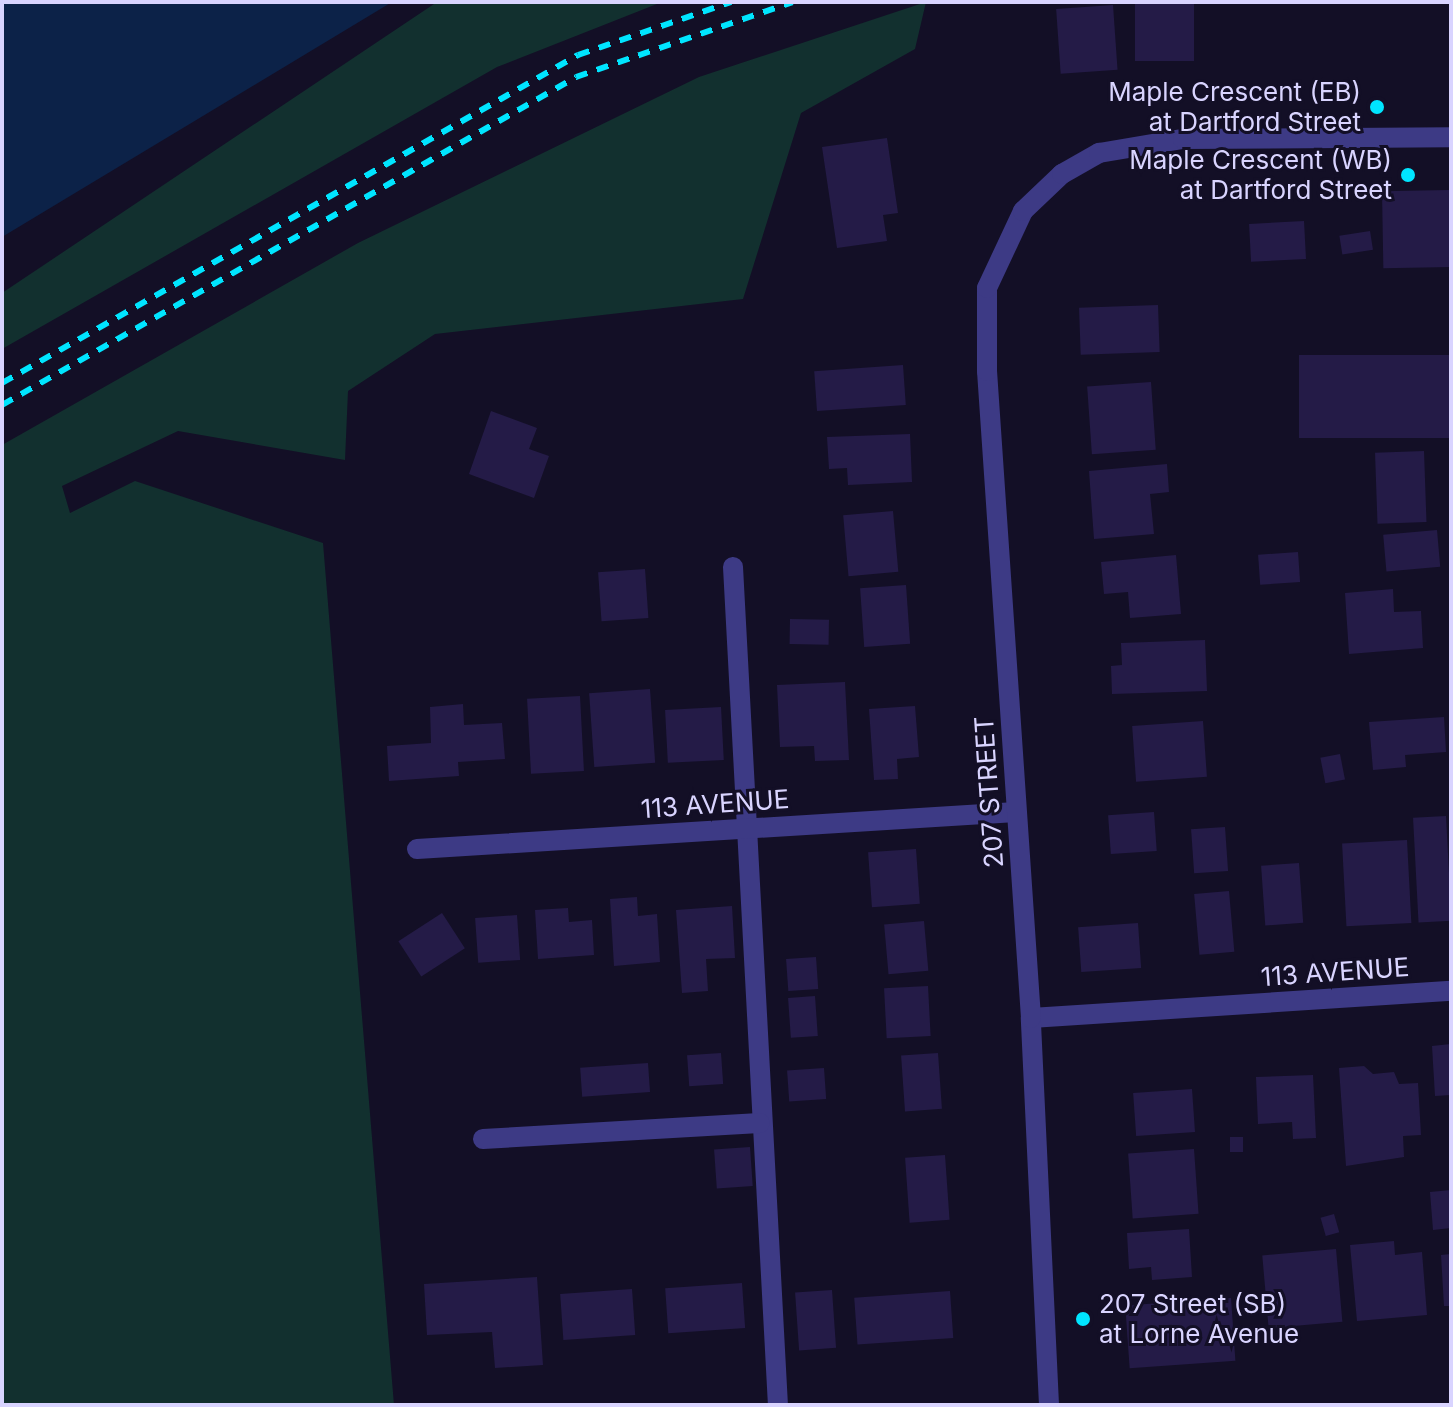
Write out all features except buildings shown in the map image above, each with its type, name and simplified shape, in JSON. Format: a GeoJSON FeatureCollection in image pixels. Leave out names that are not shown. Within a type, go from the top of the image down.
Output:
{"type":"FeatureCollection","features":[{"type":"Feature","properties":{"kind":"street","name":"207 STREET"},"geometry":{"type":"LineString","coordinates":[[1049,1405],[1031,1018],[984,317],[1006,236],[1041,191],[1099,153],[1139,143],[1451,137]]}},
{"type":"Feature","properties":{"kind":"street"},"geometry":{"type":"LineString","coordinates":[[733,567],[750,828],[760,1123],[778,1405]]}},
{"type":"Feature","properties":{"kind":"street","name":"113 AVENUE"},"geometry":{"type":"LineString","coordinates":[[417,849],[1016,812]]}},
{"type":"Feature","properties":{"kind":"street","name":"113 AVENUE"},"geometry":{"type":"LineString","coordinates":[[1031,1018],[1451,991]]}},
{"type":"Feature","properties":{"kind":"street"},"geometry":{"type":"LineString","coordinates":[[483,1139],[760,1123]]}},
{"type":"Feature","properties":{"kind":"green space"},"geometry":{"type":"Polygon","coordinates":[[[437,2],[662,2],[497,67],[2,349],[2,293],[437,2]]]}},
{"type":"Feature","properties":{"kind":"green space"},"geometry":{"type":"Polygon","coordinates":[[[926,2],[915,49],[801,113],[743,299],[435,334],[348,391],[345,460],[178,431],[62,486],[70,513],[135,481],[323,543],[394,1405],[2,1405],[2,445],[358,243],[699,77],[926,2]]]}},
{"type":"Feature","properties":{"kind":"water"},"geometry":{"type":"Polygon","coordinates":[[[2,2],[392,2],[2,237],[2,2]]]}},
{"type":"Feature","properties":{"kind":"railway"},"geometry":{"type":"LineString","coordinates":[[2,383],[578,55],[731,2]]}},
{"type":"Feature","properties":{"kind":"railway"},"geometry":{"type":"LineString","coordinates":[[2,405],[576,77],[792,2]]}},
{"type":"Feature","properties":{"kind":"place","name":"Maple Crescent (EB) at Dartford Street"},"geometry":{"type":"Point","coordinates":[1377,107]}},
{"type":"Feature","properties":{"kind":"place","name":"Maple Crescent (WB) at Dartford Street"},"geometry":{"type":"Point","coordinates":[1408,175]}},
{"type":"Feature","properties":{"kind":"place","name":"207 Street (SB) at Lorne Avenue"},"geometry":{"type":"Point","coordinates":[1083,1319]}}]}
